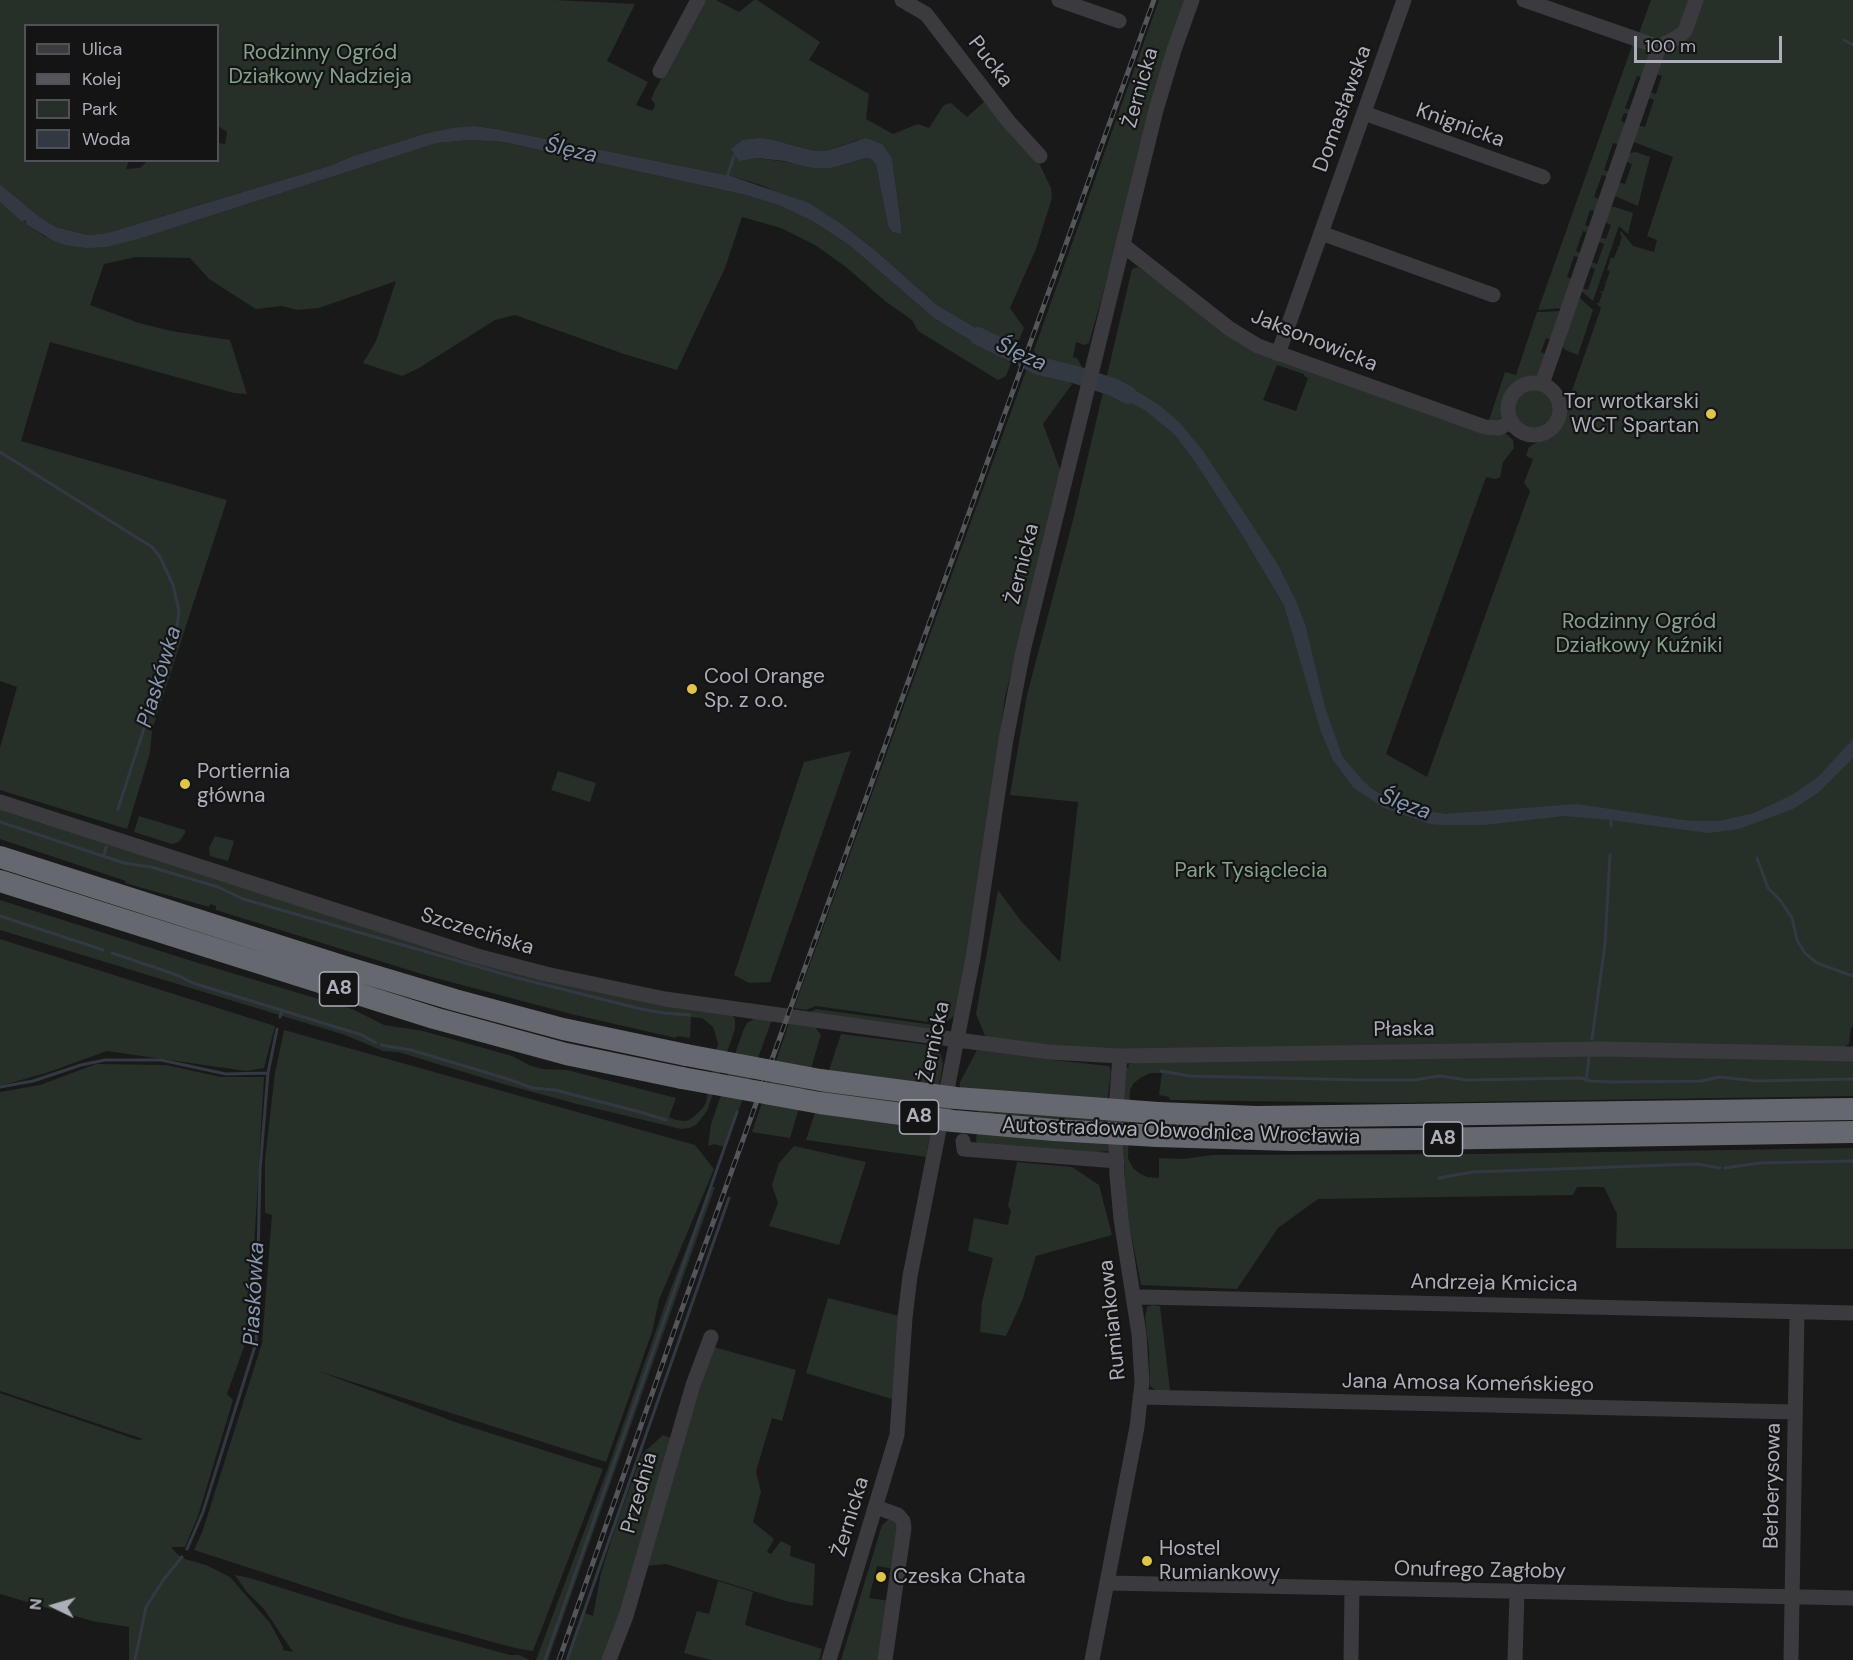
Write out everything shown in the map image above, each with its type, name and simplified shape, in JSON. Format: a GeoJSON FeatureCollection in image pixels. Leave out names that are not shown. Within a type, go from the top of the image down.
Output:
{"type":"FeatureCollection","features":[{"type":"Feature","properties":{"kind":"highway","name":"Autostradowa Obwodnica Wrocławia"},"geometry":{"type":"LineString","coordinates":[[0,857],[348,968],[563,1029],[809,1078],[944,1097],[1158,1113],[1279,1117],[1853,1109]]}},
{"type":"Feature","properties":{"kind":"highway","name":"Autostradowa Obwodnica Wrocławia"},"geometry":{"type":"LineString","coordinates":[[0,882],[434,1018],[566,1054],[820,1103],[942,1119],[1054,1130],[1292,1140],[1853,1132]]}},
{"type":"Feature","properties":{"kind":"street"},"geometry":{"type":"LineString","coordinates":[[660,71],[698,0]]}},
{"type":"Feature","properties":{"kind":"street","name":"Pucka"},"geometry":{"type":"LineString","coordinates":[[902,0],[929,7],[1009,122],[1040,156]]}},
{"type":"Feature","properties":{"kind":"street"},"geometry":{"type":"LineString","coordinates":[[1059,0],[1119,21]]}},
{"type":"Feature","properties":{"kind":"street","name":"Żernicka"},"geometry":{"type":"LineString","coordinates":[[829,1660],[897,1435],[910,1276],[973,958],[1013,697],[1161,93],[1192,0]]}},
{"type":"Feature","properties":{"kind":"street","name":"Domasławska"},"geometry":{"type":"LineString","coordinates":[[1278,354],[1404,0]]}},
{"type":"Feature","properties":{"kind":"street"},"geometry":{"type":"LineString","coordinates":[[1524,0],[1659,47]]}},
{"type":"Feature","properties":{"kind":"street"},"geometry":{"type":"LineString","coordinates":[[1542,384],[1659,47],[1678,37],[1684,31],[1696,0]]}},
{"type":"Feature","properties":{"kind":"street","name":"Knignicka"},"geometry":{"type":"LineString","coordinates":[[1364,113],[1543,177]]}},
{"type":"Feature","properties":{"kind":"street"},"geometry":{"type":"LineString","coordinates":[[1321,233],[1493,295]]}},
{"type":"Feature","properties":{"kind":"street","name":"Jaksonowicka"},"geometry":{"type":"LineString","coordinates":[[1123,245],[1230,329],[1258,346],[1485,427],[1499,428],[1511,422]]}},
{"type":"Feature","properties":{"kind":"street"},"geometry":{"type":"LineString","coordinates":[[1542,384],[1555,394],[1560,408],[1556,423],[1550,429],[1536,435],[1522,432],[1511,422],[1509,405],[1512,396],[1525,385],[1542,384]]}},
{"type":"Feature","properties":{"kind":"street","name":"Szczecińska"},"geometry":{"type":"LineString","coordinates":[[0,802],[477,956],[546,974],[665,999],[958,1040]]}},
{"type":"Feature","properties":{"kind":"street","name":"Płaska"},"geometry":{"type":"LineString","coordinates":[[958,1040],[1048,1052],[1120,1056],[1498,1050],[1687,1050],[1853,1054]]}},
{"type":"Feature","properties":{"kind":"street","name":"Rumiankowa"},"geometry":{"type":"LineString","coordinates":[[1092,1660],[1135,1437],[1140,1397],[1141,1362],[1134,1298],[1120,1210],[1117,1161],[1115,1122],[1120,1056]]}},
{"type":"Feature","properties":{"kind":"street"},"geometry":{"type":"LineString","coordinates":[[963,1145],[1117,1161]]}},
{"type":"Feature","properties":{"kind":"street","name":"Andrzeja Kmicica"},"geometry":{"type":"LineString","coordinates":[[1134,1298],[1853,1313]]}},
{"type":"Feature","properties":{"kind":"street","name":"Berberysowa"},"geometry":{"type":"LineString","coordinates":[[1791,1660],[1797,1312]]}},
{"type":"Feature","properties":{"kind":"street","name":"Przednia"},"geometry":{"type":"LineString","coordinates":[[609,1660],[626,1616],[693,1385],[711,1337]]}},
{"type":"Feature","properties":{"kind":"street","name":"Jana Amosa Komeńskiego"},"geometry":{"type":"LineString","coordinates":[[1140,1397],[1795,1412]]}},
{"type":"Feature","properties":{"kind":"street"},"geometry":{"type":"LineString","coordinates":[[876,1507],[898,1515],[903,1521],[904,1528],[885,1660]]}},
{"type":"Feature","properties":{"kind":"street","name":"Onufrego Zagłoby"},"geometry":{"type":"LineString","coordinates":[[1107,1584],[1853,1598]]}},
{"type":"Feature","properties":{"kind":"street"},"geometry":{"type":"LineString","coordinates":[[1351,1660],[1352,1590]]}},
{"type":"Feature","properties":{"kind":"street"},"geometry":{"type":"LineString","coordinates":[[1515,1660],[1517,1592]]}},
{"type":"Feature","properties":{"kind":"green space","name":"Rodzinny Ogród Działkowy Nadzieja"},"geometry":{"type":"Polygon","coordinates":[[[0,0],[555,0],[635,4],[607,61],[648,82],[636,105],[652,111],[655,106],[651,100],[654,92],[704,0],[716,0],[739,12],[757,0],[820,42],[809,60],[869,94],[866,119],[893,134],[918,124],[929,128],[944,105],[951,103],[967,117],[985,101],[1037,159],[1051,188],[1052,198],[1036,249],[1010,308],[1024,328],[1017,345],[979,330],[937,305],[843,225],[764,186],[731,176],[475,126],[424,134],[353,156],[329,166],[107,233],[88,235],[56,227],[41,218],[0,184],[0,0]],[[773,140],[745,159],[757,158],[832,168],[866,158],[871,159],[876,165],[888,226],[892,232],[901,234],[892,158],[858,140],[826,151],[815,151],[773,140]]]}},
{"type":"Feature","properties":{"kind":"green space"},"geometry":{"type":"Polygon","coordinates":[[[1159,0],[1185,0],[1089,343],[1085,345],[1076,342],[1073,357],[1077,358],[1082,367],[1070,368],[1036,355],[1034,350],[1159,0]]]}},
{"type":"Feature","properties":{"kind":"green space"},"geometry":{"type":"Polygon","coordinates":[[[1651,0],[1692,0],[1683,26],[1661,40],[1638,36],[1651,0]]]}},
{"type":"Feature","properties":{"kind":"green space"},"geometry":{"type":"Polygon","coordinates":[[[1700,0],[1853,0],[1853,1027],[1851,1027],[1849,1044],[1844,1047],[1100,1052],[986,1038],[976,1014],[998,890],[1021,921],[1060,962],[1078,802],[1010,795],[1027,695],[1072,524],[1132,269],[1138,267],[1226,330],[1505,433],[1513,440],[1514,448],[1503,462],[1500,477],[1495,479],[1486,477],[1386,754],[1427,777],[1530,491],[1524,483],[1533,459],[1526,456],[1529,447],[1552,434],[1561,422],[1601,308],[1596,303],[1599,303],[1602,294],[1600,291],[1603,292],[1606,283],[1603,282],[1606,282],[1610,271],[1607,270],[1611,258],[1614,258],[1618,248],[1616,246],[1619,247],[1621,231],[1633,246],[1654,252],[1657,240],[1647,236],[1673,157],[1634,142],[1637,125],[1645,127],[1654,100],[1647,97],[1649,92],[1656,94],[1662,76],[1655,74],[1663,53],[1700,0]],[[1277,365],[1263,400],[1296,411],[1308,378],[1304,374],[1277,365]]]}},
{"type":"Feature","properties":{"kind":"green space"},"geometry":{"type":"Polygon","coordinates":[[[1633,43],[1650,52],[1644,78],[1637,76],[1625,108],[1633,111],[1631,115],[1624,113],[1621,121],[1628,124],[1621,145],[1613,143],[1604,170],[1611,173],[1610,177],[1602,175],[1594,197],[1602,200],[1598,212],[1590,210],[1585,225],[1592,228],[1590,233],[1583,231],[1576,251],[1583,254],[1581,258],[1574,256],[1567,277],[1574,280],[1564,308],[1538,310],[1633,43]]]}},
{"type":"Feature","properties":{"kind":"green space"},"geometry":{"type":"Polygon","coordinates":[[[470,140],[503,142],[746,195],[781,206],[814,222],[849,245],[934,318],[1011,363],[1006,376],[998,380],[918,331],[912,320],[815,245],[781,228],[742,217],[725,268],[677,370],[624,354],[515,315],[495,320],[419,368],[402,376],[363,363],[376,341],[396,281],[319,308],[297,310],[282,306],[256,309],[209,279],[190,258],[136,257],[104,264],[90,305],[139,323],[171,331],[230,340],[247,394],[234,393],[50,342],[21,441],[227,500],[152,730],[150,753],[127,829],[0,790],[0,748],[17,687],[0,681],[0,202],[23,222],[24,220],[27,225],[46,237],[142,238],[437,143],[470,140]]]}},
{"type":"Feature","properties":{"kind":"green space"},"geometry":{"type":"Polygon","coordinates":[[[1636,152],[1650,157],[1638,206],[1615,196],[1618,182],[1625,184],[1632,164],[1625,161],[1630,153],[1636,152]]]}},
{"type":"Feature","properties":{"kind":"green space"},"geometry":{"type":"Polygon","coordinates":[[[1610,207],[1633,213],[1628,234],[1619,226],[1593,301],[1580,290],[1581,288],[1588,290],[1595,269],[1588,266],[1590,262],[1597,264],[1604,244],[1597,241],[1599,237],[1606,239],[1611,225],[1604,222],[1610,207]]]}},
{"type":"Feature","properties":{"kind":"green space"},"geometry":{"type":"Polygon","coordinates":[[[1578,296],[1593,310],[1578,355],[1563,347],[1578,296]]]}},
{"type":"Feature","properties":{"kind":"green space"},"geometry":{"type":"Polygon","coordinates":[[[1563,311],[1553,340],[1546,338],[1541,352],[1548,355],[1537,376],[1514,385],[1505,398],[1502,417],[1488,423],[1505,372],[1516,375],[1537,312],[1563,311]]]}},
{"type":"Feature","properties":{"kind":"green space"},"geometry":{"type":"Polygon","coordinates":[[[1027,368],[1072,384],[1043,424],[1061,472],[1005,697],[975,912],[954,1016],[943,1024],[816,1006],[806,1010],[794,1008],[1027,368]]]}},
{"type":"Feature","properties":{"kind":"green space"},"geometry":{"type":"Polygon","coordinates":[[[1534,387],[1542,388],[1549,393],[1554,400],[1554,416],[1549,423],[1542,428],[1534,429],[1526,428],[1519,423],[1514,416],[1513,408],[1514,400],[1519,393],[1526,388],[1534,387]]]}},
{"type":"Feature","properties":{"kind":"green space"},"geometry":{"type":"Polygon","coordinates":[[[851,751],[770,982],[749,983],[734,975],[804,762],[851,751]]]}},
{"type":"Feature","properties":{"kind":"green space"},"geometry":{"type":"Polygon","coordinates":[[[558,771],[596,783],[590,802],[551,790],[558,771]]]}},
{"type":"Feature","properties":{"kind":"green space"},"geometry":{"type":"Polygon","coordinates":[[[0,810],[417,944],[732,1015],[735,1019],[735,1029],[707,1111],[696,1125],[681,1129],[577,1104],[398,1052],[383,1051],[345,1035],[0,930],[0,900],[352,1009],[384,1025],[423,1031],[512,1056],[542,1069],[567,1070],[676,1098],[669,1117],[676,1120],[691,1119],[703,1108],[718,1043],[713,1027],[702,1018],[691,1017],[690,1038],[677,1036],[676,1038],[571,1014],[428,976],[216,910],[216,906],[210,904],[209,907],[125,883],[126,881],[0,839],[0,810]]]}},
{"type":"Feature","properties":{"kind":"green space"},"geometry":{"type":"Polygon","coordinates":[[[139,816],[185,830],[185,833],[179,842],[172,844],[134,832],[139,816]]]}},
{"type":"Feature","properties":{"kind":"green space"},"geometry":{"type":"Polygon","coordinates":[[[215,836],[234,841],[228,861],[210,856],[209,848],[215,836]]]}},
{"type":"Feature","properties":{"kind":"green space"},"geometry":{"type":"Polygon","coordinates":[[[0,939],[275,1026],[264,1068],[246,1071],[107,1051],[46,1073],[0,1086],[0,939]]]}},
{"type":"Feature","properties":{"kind":"green space"},"geometry":{"type":"Polygon","coordinates":[[[816,1009],[934,1025],[934,1031],[808,1013],[816,1009]]]}},
{"type":"Feature","properties":{"kind":"green space"},"geometry":{"type":"Polygon","coordinates":[[[754,1019],[772,1020],[725,1147],[714,1144],[708,1146],[711,1124],[743,1031],[747,1023],[754,1019]]]}},
{"type":"Feature","properties":{"kind":"green space"},"geometry":{"type":"Polygon","coordinates":[[[789,1023],[815,1027],[821,1035],[790,1138],[752,1132],[789,1023]]]}},
{"type":"Feature","properties":{"kind":"green space"},"geometry":{"type":"Polygon","coordinates":[[[284,1030],[695,1145],[714,1169],[659,1300],[652,1332],[606,1462],[318,1371],[455,1422],[603,1469],[533,1651],[401,1617],[194,1550],[203,1530],[262,1343],[272,1215],[265,1213],[265,1159],[275,1073],[284,1030]]]}},
{"type":"Feature","properties":{"kind":"green space"},"geometry":{"type":"Polygon","coordinates":[[[841,1034],[930,1045],[940,1052],[943,1064],[926,1157],[806,1140],[841,1034]]]}},
{"type":"Feature","properties":{"kind":"green space"},"geometry":{"type":"Polygon","coordinates":[[[977,1050],[1109,1066],[1111,1072],[1108,1094],[1109,1151],[1098,1152],[1098,1155],[976,1143],[978,1111],[959,1109],[960,1082],[977,1050]]]}},
{"type":"Feature","properties":{"kind":"green space"},"geometry":{"type":"Polygon","coordinates":[[[1427,1055],[1853,1058],[1853,1096],[1393,1103],[1170,1100],[1169,1097],[1159,1095],[1162,1073],[1150,1073],[1140,1078],[1130,1090],[1128,1158],[1133,1168],[1139,1173],[1147,1177],[1159,1178],[1159,1158],[1183,1159],[1212,1155],[1478,1154],[1853,1148],[1853,1249],[1616,1248],[1617,1214],[1604,1187],[1577,1187],[1573,1195],[1318,1199],[1278,1228],[1237,1289],[1141,1285],[1126,1207],[1122,1095],[1128,1065],[1133,1062],[1427,1055]]]}},
{"type":"Feature","properties":{"kind":"green space"},"geometry":{"type":"Polygon","coordinates":[[[96,1064],[166,1065],[221,1077],[264,1077],[253,1266],[245,1344],[227,1394],[233,1400],[198,1516],[185,1547],[171,1547],[185,1559],[206,1565],[230,1577],[270,1623],[283,1650],[293,1652],[264,1609],[246,1591],[235,1575],[396,1624],[510,1655],[519,1655],[530,1660],[129,1660],[129,1627],[92,1621],[0,1594],[0,1393],[138,1440],[143,1439],[0,1391],[0,1092],[40,1085],[96,1064]]]}},
{"type":"Feature","properties":{"kind":"green space"},"geometry":{"type":"Polygon","coordinates":[[[794,1146],[866,1162],[839,1245],[769,1226],[778,1203],[772,1185],[779,1163],[794,1146]]]}},
{"type":"Feature","properties":{"kind":"green space"},"geometry":{"type":"Polygon","coordinates":[[[1017,1162],[1072,1167],[1099,1185],[1112,1235],[1036,1256],[1022,1301],[1006,1336],[980,1332],[982,1302],[993,1258],[968,1251],[974,1218],[1008,1225],[1011,1210],[1008,1206],[1017,1162]]]}},
{"type":"Feature","properties":{"kind":"green space"},"geometry":{"type":"Polygon","coordinates":[[[710,1187],[715,1187],[548,1660],[536,1660],[608,1468],[667,1299],[710,1187]]]}},
{"type":"Feature","properties":{"kind":"green space"},"geometry":{"type":"Polygon","coordinates":[[[828,1298],[899,1316],[895,1400],[806,1373],[828,1298]]]}},
{"type":"Feature","properties":{"kind":"green space"},"geometry":{"type":"Polygon","coordinates":[[[1160,1306],[1170,1390],[1162,1392],[1150,1386],[1145,1318],[1147,1307],[1160,1306]]]}},
{"type":"Feature","properties":{"kind":"green space"},"geometry":{"type":"Polygon","coordinates":[[[714,1347],[796,1370],[782,1421],[772,1418],[756,1472],[761,1492],[753,1522],[774,1539],[767,1552],[771,1554],[781,1541],[791,1546],[790,1556],[815,1564],[813,1606],[789,1602],[666,1564],[637,1567],[605,1660],[567,1660],[584,1613],[593,1616],[601,1573],[642,1454],[663,1435],[681,1442],[714,1347]]]}},
{"type":"Feature","properties":{"kind":"green space"},"geometry":{"type":"Polygon","coordinates":[[[892,1519],[897,1526],[895,1569],[877,1566],[869,1598],[890,1601],[881,1660],[841,1660],[882,1525],[892,1519]]]}},
{"type":"Feature","properties":{"kind":"green space"},"geometry":{"type":"Polygon","coordinates":[[[718,1581],[753,1592],[745,1625],[822,1649],[819,1660],[711,1660],[684,1653],[697,1611],[709,1614],[718,1581]]]}},
{"type":"Feature","properties":{"kind":"water"},"geometry":{"type":"Polygon","coordinates":[[[475,126],[731,176],[809,203],[843,225],[876,251],[937,305],[979,330],[1002,338],[995,353],[960,334],[934,318],[849,245],[814,222],[781,206],[746,195],[503,142],[470,140],[437,143],[142,238],[106,247],[87,248],[54,241],[27,225],[25,220],[22,222],[0,202],[0,184],[41,218],[56,227],[88,235],[107,233],[329,166],[353,156],[424,134],[475,126]]]}},
{"type":"Feature","properties":{"kind":"water"},"geometry":{"type":"Polygon","coordinates":[[[759,138],[815,151],[826,151],[866,138],[882,144],[892,158],[901,234],[892,232],[888,226],[876,165],[871,159],[866,158],[832,168],[813,168],[757,158],[739,161],[731,149],[743,140],[759,138]]]}},
{"type":"Feature","properties":{"kind":"water"},"geometry":{"type":"Polygon","coordinates":[[[1107,378],[1138,392],[1159,405],[1180,423],[1203,451],[1247,517],[1278,565],[1296,601],[1305,624],[1325,707],[1342,756],[1363,781],[1382,795],[1445,814],[1577,804],[1690,821],[1719,821],[1754,813],[1794,794],[1819,776],[1853,739],[1853,758],[1818,793],[1793,809],[1739,829],[1709,833],[1564,816],[1484,825],[1441,825],[1430,824],[1384,808],[1354,788],[1333,760],[1321,732],[1284,605],[1196,463],[1175,435],[1145,410],[1111,393],[1107,394],[1104,389],[1107,378]]]}},
{"type":"Feature","properties":{"kind":"waterway"},"geometry":{"type":"LineString","coordinates":[[1844,40],[1853,45]]}},
{"type":"Feature","properties":{"kind":"waterway"},"geometry":{"type":"LineString","coordinates":[[727,177],[734,156]]}},
{"type":"Feature","properties":{"kind":"waterway","name":"Ślęza"},"geometry":{"type":"LineString","coordinates":[[978,336],[1039,366],[1077,375],[1128,395]]}},
{"type":"Feature","properties":{"kind":"waterway","name":"Piaskówka"},"geometry":{"type":"LineString","coordinates":[[0,452],[152,547],[160,557],[173,585],[179,611],[177,626],[118,809]]}},
{"type":"Feature","properties":{"kind":"waterway"},"geometry":{"type":"LineString","coordinates":[[1611,816],[1611,826]]}},
{"type":"Feature","properties":{"kind":"waterway"},"geometry":{"type":"LineString","coordinates":[[0,822],[124,863],[151,867],[218,887],[243,899],[514,977],[641,1009],[690,1015]]}},
{"type":"Feature","properties":{"kind":"waterway","name":"Piaskówka"},"geometry":{"type":"LineString","coordinates":[[104,855],[106,847]]}},
{"type":"Feature","properties":{"kind":"waterway"},"geometry":{"type":"LineString","coordinates":[[1592,1039],[1605,944],[1610,855]]}},
{"type":"Feature","properties":{"kind":"waterway"},"geometry":{"type":"LineString","coordinates":[[1757,858],[1768,888],[1780,900],[1792,918],[1797,940],[1805,953],[1817,963],[1853,976]]}},
{"type":"Feature","properties":{"kind":"waterway"},"geometry":{"type":"LineString","coordinates":[[0,916],[103,950]]}},
{"type":"Feature","properties":{"kind":"waterway","name":"Piaskówka"},"geometry":{"type":"LineString","coordinates":[[112,953],[177,975],[193,983],[362,1035],[376,1043]]}},
{"type":"Feature","properties":{"kind":"waterway","name":"Piaskówka"},"geometry":{"type":"LineString","coordinates":[[280,1017],[282,1010]]}},
{"type":"Feature","properties":{"kind":"waterway","name":"Piaskówka"},"geometry":{"type":"LineString","coordinates":[[187,1549],[203,1512],[256,1343],[260,1170],[268,1073],[277,1029]]}},
{"type":"Feature","properties":{"kind":"waterway"},"geometry":{"type":"LineString","coordinates":[[381,1045],[411,1050],[532,1088],[555,1090],[666,1120]]}},
{"type":"Feature","properties":{"kind":"waterway"},"geometry":{"type":"LineString","coordinates":[[1586,1081],[1589,1057]]}},
{"type":"Feature","properties":{"kind":"waterway"},"geometry":{"type":"LineString","coordinates":[[0,1087],[33,1081],[81,1065],[105,1060],[161,1060],[226,1074],[268,1073]]}},
{"type":"Feature","properties":{"kind":"waterway"},"geometry":{"type":"LineString","coordinates":[[1161,1071],[1190,1076],[1363,1080],[1414,1080],[1440,1076],[1467,1080],[1581,1078],[1590,1081],[1613,1082],[1701,1081],[1720,1077],[1756,1081],[1853,1079]]}},
{"type":"Feature","properties":{"kind":"waterway"},"geometry":{"type":"LineString","coordinates":[[545,1660],[737,1112]]}},
{"type":"Feature","properties":{"kind":"waterway"},"geometry":{"type":"LineString","coordinates":[[1725,1168],[1760,1163],[1853,1161]]}},
{"type":"Feature","properties":{"kind":"waterway"},"geometry":{"type":"LineString","coordinates":[[1439,1178],[1473,1172],[1697,1164],[1720,1168]]}},
{"type":"Feature","properties":{"kind":"waterway"},"geometry":{"type":"LineString","coordinates":[[567,1660],[729,1198]]}},
{"type":"Feature","properties":{"kind":"waterway","name":"Piaskówka"},"geometry":{"type":"LineString","coordinates":[[135,1660],[146,1607],[182,1557]]}},
{"type":"Feature","properties":{"kind":"railway"},"geometry":{"type":"LineString","coordinates":[[559,1660],[674,1331],[1154,0]]}},
{"type":"Feature","properties":{"kind":"place","name":"Tor wrotkarski WCT Spartan"},"geometry":{"type":"Point","coordinates":[1711,414]}},
{"type":"Feature","properties":{"kind":"place","name":"Cool Orange Sp. z o.o."},"geometry":{"type":"Point","coordinates":[692,689]}},
{"type":"Feature","properties":{"kind":"place","name":"Portiernia główna"},"geometry":{"type":"Point","coordinates":[185,784]}},
{"type":"Feature","properties":{"kind":"place","name":"Hostel Rumiankowy"},"geometry":{"type":"Point","coordinates":[1147,1561]}},
{"type":"Feature","properties":{"kind":"place","name":"Czeska Chata"},"geometry":{"type":"Point","coordinates":[881,1577]}},
{"type":"Feature","properties":{"kind":"park label","name":"Rodzinny Ogród Działkowy Kuźniki"},"geometry":{"type":"Point","coordinates":[1639,634]}},
{"type":"Feature","properties":{"kind":"park label","name":"Park Tysiąclecia"},"geometry":{"type":"Point","coordinates":[1251,871]}}]}
